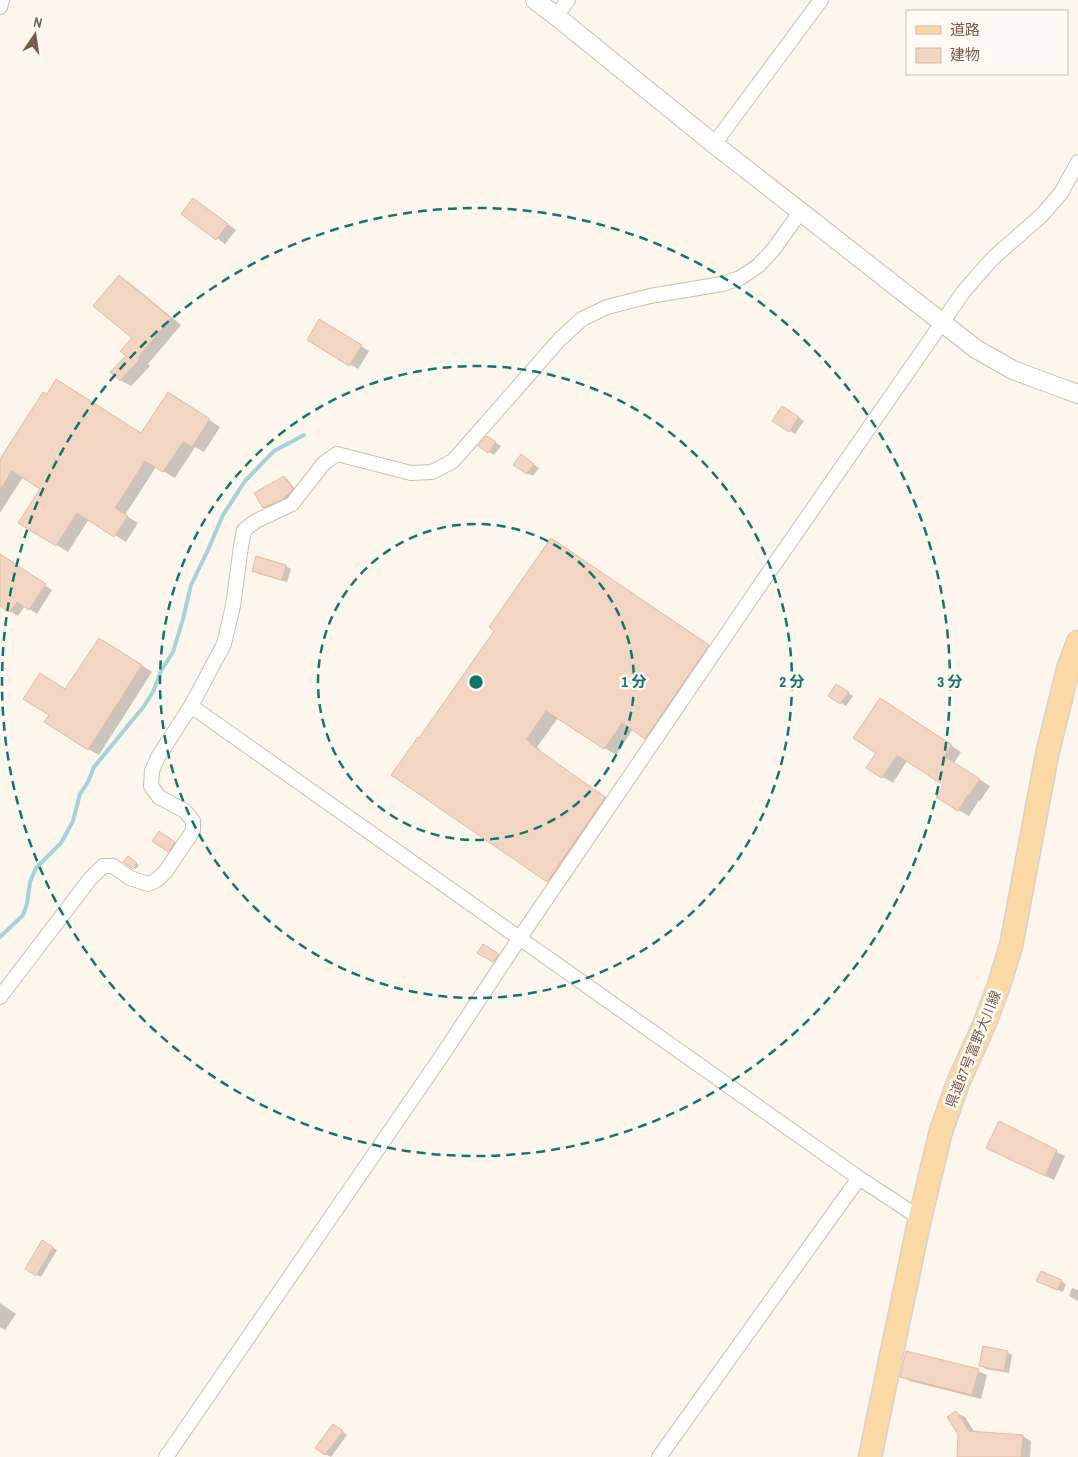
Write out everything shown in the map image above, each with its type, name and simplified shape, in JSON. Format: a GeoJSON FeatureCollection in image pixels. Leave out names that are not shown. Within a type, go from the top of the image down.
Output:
{"type":"FeatureCollection","features":[{"type":"Feature","properties":{"kind":"main road","name":"県道87号富野大川線"},"geometry":{"type":"LineString","coordinates":[[870,1457],[920,1218],[941,1131],[958,1083],[998,988],[1011,946],[1047,755],[1068,669],[1078,642]]}},
{"type":"Feature","properties":{"kind":"street"},"geometry":{"type":"LineString","coordinates":[[0,7],[2,0]]}},
{"type":"Feature","properties":{"kind":"street"},"geometry":{"type":"LineString","coordinates":[[535,0],[714,144],[976,349],[1013,370],[1078,394]]}},
{"type":"Feature","properties":{"kind":"street"},"geometry":{"type":"LineString","coordinates":[[556,16],[568,0]]}},
{"type":"Feature","properties":{"kind":"street"},"geometry":{"type":"LineString","coordinates":[[714,144],[820,0]]}},
{"type":"Feature","properties":{"kind":"street"},"geometry":{"type":"LineString","coordinates":[[166,1457],[964,291],[993,258],[1042,215],[1061,193],[1078,162]]}},
{"type":"Feature","properties":{"kind":"street"},"geometry":{"type":"LineString","coordinates":[[0,997],[18,976],[84,887],[103,866],[112,866],[130,878],[148,884],[157,880],[166,871],[193,831],[192,821],[184,812],[159,797],[151,786],[152,771],[158,758],[191,706],[224,644],[233,606],[244,530],[256,521],[292,504],[324,463],[337,454],[411,473],[432,472],[453,461],[560,339],[582,319],[607,306],[650,296],[722,284],[740,278],[758,266],[773,250],[800,211]]}},
{"type":"Feature","properties":{"kind":"street"},"geometry":{"type":"LineString","coordinates":[[191,706],[859,1178],[920,1218]]}},
{"type":"Feature","properties":{"kind":"street"},"geometry":{"type":"LineString","coordinates":[[659,1457],[859,1178]]}},
{"type":"Feature","properties":{"kind":"building"},"geometry":{"type":"Polygon","coordinates":[[[193,198],[228,224],[216,240],[181,214],[193,198]]]}},
{"type":"Feature","properties":{"kind":"building"},"geometry":{"type":"Polygon","coordinates":[[[119,275],[171,318],[138,358],[140,359],[120,381],[110,372],[126,356],[120,351],[132,338],[93,306],[119,275]]]}},
{"type":"Feature","properties":{"kind":"building"},"geometry":{"type":"Polygon","coordinates":[[[319,319],[362,345],[349,366],[307,340],[319,319]]]}},
{"type":"Feature","properties":{"kind":"building"},"geometry":{"type":"Polygon","coordinates":[[[56,379],[141,433],[168,392],[210,419],[192,447],[183,442],[163,472],[145,461],[115,508],[128,516],[114,537],[77,513],[56,546],[18,523],[40,489],[12,471],[0,490],[0,459],[43,392],[47,394],[56,379]]]}},
{"type":"Feature","properties":{"kind":"building"},"geometry":{"type":"Polygon","coordinates":[[[782,406],[799,417],[789,432],[772,421],[782,406]]]}},
{"type":"Feature","properties":{"kind":"building"},"geometry":{"type":"Polygon","coordinates":[[[487,436],[496,442],[488,453],[478,446],[487,436]]]}},
{"type":"Feature","properties":{"kind":"building"},"geometry":{"type":"Polygon","coordinates":[[[521,454],[534,464],[527,474],[513,465],[521,454]]]}},
{"type":"Feature","properties":{"kind":"building"},"geometry":{"type":"Polygon","coordinates":[[[284,476],[293,489],[283,499],[263,508],[254,493],[284,476]]]}},
{"type":"Feature","properties":{"kind":"building"},"geometry":{"type":"Polygon","coordinates":[[[551,538],[709,645],[645,739],[622,723],[604,749],[546,711],[527,739],[533,746],[605,797],[547,882],[391,775],[494,631],[489,627],[551,538]]]}},
{"type":"Feature","properties":{"kind":"building"},"geometry":{"type":"Polygon","coordinates":[[[0,554],[46,584],[29,610],[17,602],[9,612],[0,606],[0,554]]]}},
{"type":"Feature","properties":{"kind":"building"},"geometry":{"type":"Polygon","coordinates":[[[256,556],[286,565],[282,580],[252,571],[256,556]]]}},
{"type":"Feature","properties":{"kind":"building"},"geometry":{"type":"Polygon","coordinates":[[[99,638],[142,665],[88,750],[44,722],[49,715],[23,699],[40,673],[65,689],[99,638]]]}},
{"type":"Feature","properties":{"kind":"building"},"geometry":{"type":"Polygon","coordinates":[[[836,684],[849,692],[840,704],[828,696],[836,684]]]}},
{"type":"Feature","properties":{"kind":"building"},"geometry":{"type":"Polygon","coordinates":[[[880,698],[952,745],[944,756],[980,779],[958,811],[936,797],[943,785],[897,755],[882,778],[866,768],[876,753],[853,738],[880,698]]]}},
{"type":"Feature","properties":{"kind":"building"},"geometry":{"type":"Polygon","coordinates":[[[159,831],[175,842],[168,852],[152,841],[159,831]]]}},
{"type":"Feature","properties":{"kind":"building"},"geometry":{"type":"Polygon","coordinates":[[[128,856],[137,863],[133,869],[123,862],[128,856]]]}},
{"type":"Feature","properties":{"kind":"building"},"geometry":{"type":"Polygon","coordinates":[[[483,944],[499,954],[493,962],[477,953],[483,944]]]}},
{"type":"Feature","properties":{"kind":"building"},"geometry":{"type":"Polygon","coordinates":[[[999,1121],[1057,1150],[1045,1176],[986,1148],[999,1121]]]}},
{"type":"Feature","properties":{"kind":"building"},"geometry":{"type":"Polygon","coordinates":[[[42,1240],[53,1247],[36,1276],[25,1269],[42,1240]]]}},
{"type":"Feature","properties":{"kind":"building"},"geometry":{"type":"Polygon","coordinates":[[[1041,1271],[1062,1280],[1057,1290],[1036,1281],[1041,1271]]]}},
{"type":"Feature","properties":{"kind":"building"},"geometry":{"type":"Polygon","coordinates":[[[983,1346],[1008,1351],[1004,1371],[979,1366],[983,1346]]]}},
{"type":"Feature","properties":{"kind":"building"},"geometry":{"type":"Polygon","coordinates":[[[906,1351],[979,1369],[972,1395],[900,1377],[906,1351]]]}},
{"type":"Feature","properties":{"kind":"building"},"geometry":{"type":"Polygon","coordinates":[[[956,1411],[969,1431],[1023,1435],[1021,1457],[957,1457],[958,1434],[947,1417],[956,1411]]]}},
{"type":"Feature","properties":{"kind":"building"},"geometry":{"type":"Polygon","coordinates":[[[333,1424],[343,1431],[325,1455],[315,1448],[333,1424]]]}},
{"type":"Feature","properties":{"kind":"waterway"},"geometry":{"type":"LineString","coordinates":[[0,937],[23,915],[27,904],[30,882],[36,868],[61,843],[73,821],[80,794],[88,782],[94,767],[144,706],[153,692],[161,671],[173,652],[191,585],[223,515],[245,481],[274,451],[304,435]]}}]}
